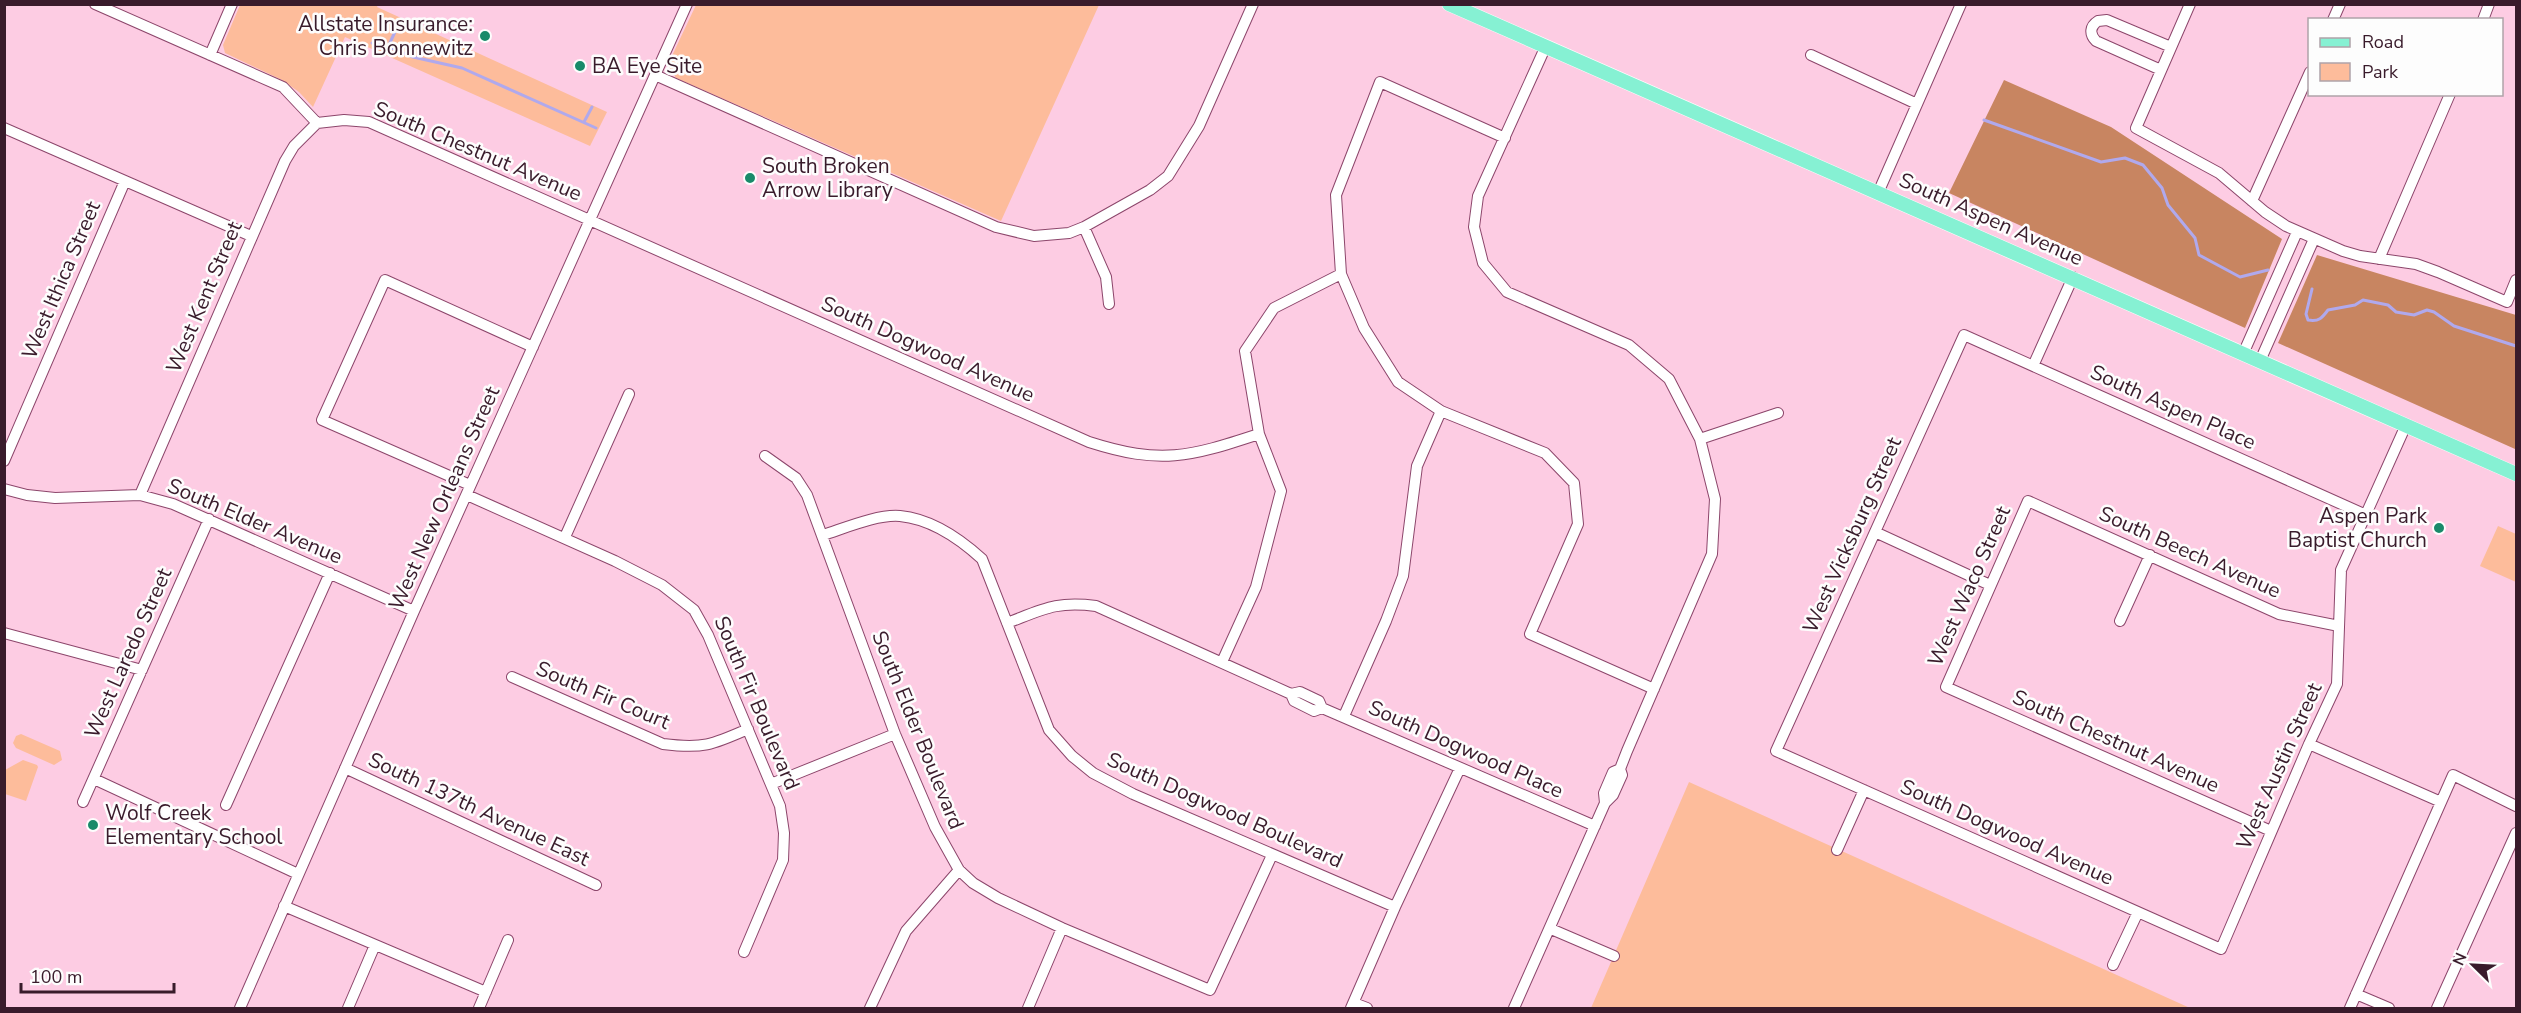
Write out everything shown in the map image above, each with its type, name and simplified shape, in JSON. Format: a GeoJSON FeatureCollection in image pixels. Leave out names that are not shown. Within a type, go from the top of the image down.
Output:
{"type":"FeatureCollection","features":[{"type":"Feature","properties":{"kind":"main road","name":"South Aspen Avenue"},"geometry":{"type":"LineString","coordinates":[[1449,4],[2517,474]]}},
{"type":"Feature","properties":{"kind":"street"},"geometry":{"type":"LineString","coordinates":[[95,4],[283,87],[316,123]]}},
{"type":"Feature","properties":{"kind":"street"},"geometry":{"type":"LineString","coordinates":[[210,55],[232,4]]}},
{"type":"Feature","properties":{"kind":"street","name":"West New Orleans Street"},"geometry":{"type":"LineString","coordinates":[[240,1008],[414,611],[687,4]]}},
{"type":"Feature","properties":{"kind":"street"},"geometry":{"type":"LineString","coordinates":[[655,75],[996,227],[1034,236],[1051,237],[1084,227],[1150,190],[1168,176],[1199,126],[1253,4]]}},
{"type":"Feature","properties":{"kind":"street"},"geometry":{"type":"LineString","coordinates":[[1878,193],[1961,4]]}},
{"type":"Feature","properties":{"kind":"street"},"geometry":{"type":"LineString","coordinates":[[2190,4],[2136,128],[2219,173],[2276,220],[2297,232],[2343,251],[2415,264],[2507,302],[2517,280]]}},
{"type":"Feature","properties":{"kind":"street"},"geometry":{"type":"LineString","coordinates":[[2334,18],[2340,4]]}},
{"type":"Feature","properties":{"kind":"street"},"geometry":{"type":"LineString","coordinates":[[2484,18],[2490,4]]}},
{"type":"Feature","properties":{"kind":"street"},"geometry":{"type":"LineString","coordinates":[[2161,70],[2096,41],[2092,35],[2092,26],[2098,20],[2107,20],[2171,47]]}},
{"type":"Feature","properties":{"kind":"street"},"geometry":{"type":"LineString","coordinates":[[1514,1008],[1595,826],[1605,802],[1604,793],[1613,772],[1620,769],[1712,554],[1715,500],[1700,439],[1669,379],[1629,345],[1508,292],[1483,263],[1474,228],[1478,196],[1545,48]]}},
{"type":"Feature","properties":{"kind":"street"},"geometry":{"type":"LineString","coordinates":[[1811,55],[1917,104]]}},
{"type":"Feature","properties":{"kind":"street"},"geometry":{"type":"LineString","coordinates":[[2252,201],[2308,76]]}},
{"type":"Feature","properties":{"kind":"street"},"geometry":{"type":"LineString","coordinates":[[1505,138],[1380,82],[1336,195],[1341,274],[1364,328],[1398,382],[1441,411],[1545,453],[1574,483],[1578,524],[1530,634],[1654,689]]}},
{"type":"Feature","properties":{"kind":"street"},"geometry":{"type":"LineString","coordinates":[[2379,259],[2449,96]]}},
{"type":"Feature","properties":{"kind":"street","name":"South Chestnut Avenue"},"geometry":{"type":"LineString","coordinates":[[316,123],[344,120],[369,122],[591,221]]}},
{"type":"Feature","properties":{"kind":"street","name":"West Kent Street"},"geometry":{"type":"LineString","coordinates":[[140,495],[251,236],[294,146],[316,123]]}},
{"type":"Feature","properties":{"kind":"street"},"geometry":{"type":"LineString","coordinates":[[4,128],[251,236]]}},
{"type":"Feature","properties":{"kind":"street","name":"West Ithica Street"},"geometry":{"type":"LineString","coordinates":[[4,461],[125,181]]}},
{"type":"Feature","properties":{"kind":"street","name":"South Dogwood Avenue"},"geometry":{"type":"LineString","coordinates":[[591,221],[1106,448],[1135,455],[1183,456],[1204,452],[1259,434]]}},
{"type":"Feature","properties":{"kind":"street"},"geometry":{"type":"LineString","coordinates":[[1084,227],[1106,277],[1108,304]]}},
{"type":"Feature","properties":{"kind":"street"},"geometry":{"type":"LineString","coordinates":[[2243,354],[2297,232]]}},
{"type":"Feature","properties":{"kind":"street"},"geometry":{"type":"LineString","coordinates":[[2260,361],[2314,239]]}},
{"type":"Feature","properties":{"kind":"street"},"geometry":{"type":"LineString","coordinates":[[1221,662],[1256,587],[1281,491],[1259,434],[1245,351],[1274,308],[1341,274]]}},
{"type":"Feature","properties":{"kind":"street"},"geometry":{"type":"LineString","coordinates":[[2034,366],[2073,278]]}},
{"type":"Feature","properties":{"kind":"street"},"geometry":{"type":"LineString","coordinates":[[469,490],[322,420],[385,280],[533,347]]}},
{"type":"Feature","properties":{"kind":"street","name":"South Aspen Place"},"geometry":{"type":"LineString","coordinates":[[1964,334],[2366,515]]}},
{"type":"Feature","properties":{"kind":"street","name":"West Vicksburg Street"},"geometry":{"type":"LineString","coordinates":[[1776,751],[1964,334]]}},
{"type":"Feature","properties":{"kind":"street"},"geometry":{"type":"LineString","coordinates":[[565,537],[628,394]]}},
{"type":"Feature","properties":{"kind":"street"},"geometry":{"type":"LineString","coordinates":[[1344,716],[1386,621],[1403,576],[1417,466],[1441,411]]}},
{"type":"Feature","properties":{"kind":"street"},"geometry":{"type":"LineString","coordinates":[[1700,439],[1778,413]]}},
{"type":"Feature","properties":{"kind":"street","name":"West Austin Street"},"geometry":{"type":"LineString","coordinates":[[2221,949],[2337,684],[2341,570],[2406,425]]}},
{"type":"Feature","properties":{"kind":"street","name":"South Elder Boulevard"},"geometry":{"type":"LineString","coordinates":[[765,456],[796,478],[807,495],[895,734],[935,827],[959,870],[973,883],[998,898],[1062,928],[1210,990],[1272,855]]}},
{"type":"Feature","properties":{"kind":"street","name":"South Elder Avenue"},"geometry":{"type":"LineString","coordinates":[[4,489],[27,495],[55,498],[140,495],[173,504],[414,611]]}},
{"type":"Feature","properties":{"kind":"street","name":"South Fir Boulevard"},"geometry":{"type":"LineString","coordinates":[[469,490],[662,585],[694,610],[708,635],[780,806],[784,833],[783,860],[744,952]]}},
{"type":"Feature","properties":{"kind":"street","name":"South Beech Avenue"},"geometry":{"type":"LineString","coordinates":[[2028,501],[2279,614],[2339,626]]}},
{"type":"Feature","properties":{"kind":"street","name":"West Waco Street"},"geometry":{"type":"LineString","coordinates":[[1946,687],[2028,501]]}},
{"type":"Feature","properties":{"kind":"street","name":"South Dogwood Boulevard"},"geometry":{"type":"LineString","coordinates":[[823,535],[866,521],[899,516],[928,523],[961,540],[982,559],[1049,730],[1072,756],[1093,773],[1133,794],[1395,907]]}},
{"type":"Feature","properties":{"kind":"street","name":"West Laredo Street"},"geometry":{"type":"LineString","coordinates":[[83,802],[209,519]]}},
{"type":"Feature","properties":{"kind":"street"},"geometry":{"type":"LineString","coordinates":[[1875,532],[1990,585]]}},
{"type":"Feature","properties":{"kind":"street"},"geometry":{"type":"LineString","coordinates":[[2120,621],[2150,555]]}},
{"type":"Feature","properties":{"kind":"street"},"geometry":{"type":"LineString","coordinates":[[226,805],[330,573]]}},
{"type":"Feature","properties":{"kind":"street","name":"South Dogwood Place"},"geometry":{"type":"LineString","coordinates":[[1007,623],[1057,604],[1074,603],[1096,606],[1291,694],[1300,692],[1319,701],[1322,708],[1595,826]]}},
{"type":"Feature","properties":{"kind":"street"},"geometry":{"type":"LineString","coordinates":[[4,633],[142,670]]}},
{"type":"Feature","properties":{"kind":"street","name":"South Fir Court"},"geometry":{"type":"LineString","coordinates":[[512,677],[663,744],[689,747],[711,745],[748,729]]}},
{"type":"Feature","properties":{"kind":"street","name":"South Chestnut Avenue"},"geometry":{"type":"LineString","coordinates":[[1946,687],[2271,831]]}},
{"type":"Feature","properties":{"kind":"street"},"geometry":{"type":"LineString","coordinates":[[771,784],[895,734]]}},
{"type":"Feature","properties":{"kind":"street"},"geometry":{"type":"LineString","coordinates":[[2309,744],[2441,802]]}},
{"type":"Feature","properties":{"kind":"street","name":"South Dogwood Avenue"},"geometry":{"type":"LineString","coordinates":[[1776,751],[2221,949]]}},
{"type":"Feature","properties":{"kind":"street","name":"South 137th Avenue East"},"geometry":{"type":"LineString","coordinates":[[345,768],[596,885]]}},
{"type":"Feature","properties":{"kind":"street"},"geometry":{"type":"LineString","coordinates":[[1367,1008],[1353,1006],[1395,907],[1460,768]]}},
{"type":"Feature","properties":{"kind":"street"},"geometry":{"type":"LineString","coordinates":[[2350,1008],[2452,775],[2517,806]]}},
{"type":"Feature","properties":{"kind":"street"},"geometry":{"type":"LineString","coordinates":[[94,779],[298,874]]}},
{"type":"Feature","properties":{"kind":"street"},"geometry":{"type":"LineString","coordinates":[[1837,850],[1864,790]]}},
{"type":"Feature","properties":{"kind":"street"},"geometry":{"type":"LineString","coordinates":[[2437,1008],[2517,833]]}},
{"type":"Feature","properties":{"kind":"street"},"geometry":{"type":"LineString","coordinates":[[870,1008],[906,931],[959,870]]}},
{"type":"Feature","properties":{"kind":"street"},"geometry":{"type":"LineString","coordinates":[[284,906],[486,992]]}},
{"type":"Feature","properties":{"kind":"street"},"geometry":{"type":"LineString","coordinates":[[2113,965],[2138,912]]}},
{"type":"Feature","properties":{"kind":"street"},"geometry":{"type":"LineString","coordinates":[[1028,1008],[1062,928]]}},
{"type":"Feature","properties":{"kind":"street"},"geometry":{"type":"LineString","coordinates":[[1551,929],[1614,956]]}},
{"type":"Feature","properties":{"kind":"street"},"geometry":{"type":"LineString","coordinates":[[479,1008],[508,940]]}},
{"type":"Feature","properties":{"kind":"street"},"geometry":{"type":"LineString","coordinates":[[348,1008],[375,945]]}},
{"type":"Feature","properties":{"kind":"street"},"geometry":{"type":"LineString","coordinates":[[2356,994],[2389,1008]]}},
{"type":"Feature","properties":{"kind":"green space"},"geometry":{"type":"Polygon","coordinates":[[[240,5],[378,5],[377,7],[607,112],[590,146],[345,37],[313,107],[299,92],[282,80],[225,53],[223,45],[240,5]]]}},
{"type":"Feature","properties":{"kind":"green space"},"geometry":{"type":"Polygon","coordinates":[[[696,5],[1099,5],[1001,221],[676,78],[669,67],[670,60],[696,5]]]}},
{"type":"Feature","properties":{"kind":"green space"},"geometry":{"type":"Polygon","coordinates":[[[2498,526],[2516,534],[2516,582],[2480,566],[2498,526]]]}},
{"type":"Feature","properties":{"kind":"green space"},"geometry":{"type":"Polygon","coordinates":[[[21,734],[60,751],[62,760],[54,765],[16,748],[13,743],[16,736],[21,734]]]}},
{"type":"Feature","properties":{"kind":"green space"},"geometry":{"type":"Polygon","coordinates":[[[23,760],[38,767],[26,801],[5,794],[5,770],[23,760]]]}},
{"type":"Feature","properties":{"kind":"green space"},"geometry":{"type":"Polygon","coordinates":[[[1689,782],[2190,1008],[1591,1008],[1689,782]]]}},
{"type":"Feature","properties":{"kind":"shaded area"},"geometry":{"type":"Polygon","coordinates":[[[2004,80],[2111,127],[2282,239],[2245,328],[1949,193],[2004,80]]]}},
{"type":"Feature","properties":{"kind":"shaded area"},"geometry":{"type":"Polygon","coordinates":[[[2317,255],[2516,315],[2515,449],[2278,343],[2317,255]]]}},
{"type":"Feature","properties":{"kind":"waterway"},"geometry":{"type":"LineString","coordinates":[[388,47],[400,21]]}},
{"type":"Feature","properties":{"kind":"waterway"},"geometry":{"type":"LineString","coordinates":[[372,43],[379,43],[413,57],[462,68],[596,128]]}},
{"type":"Feature","properties":{"kind":"waterway"},"geometry":{"type":"LineString","coordinates":[[584,122],[592,107]]}},
{"type":"Feature","properties":{"kind":"waterway"},"geometry":{"type":"LineString","coordinates":[[1984,120],[2101,162],[2125,158],[2143,165],[2162,188],[2168,205],[2195,238],[2199,255],[2240,277],[2268,270]]}},
{"type":"Feature","properties":{"kind":"waterway"},"geometry":{"type":"LineString","coordinates":[[2312,289],[2306,314],[2308,320],[2318,320],[2328,310],[2355,305],[2363,300],[2388,305],[2396,312],[2414,315],[2427,310],[2434,312],[2454,326],[2516,346]]}},
{"type":"Feature","properties":{"kind":"place","name":"Allstate Insurance: Chris Bonnewitz"},"geometry":{"type":"Point","coordinates":[485,36]}},
{"type":"Feature","properties":{"kind":"place","name":"BA Eye Site"},"geometry":{"type":"Point","coordinates":[580,66]}},
{"type":"Feature","properties":{"kind":"place","name":"South Broken Arrow Library"},"geometry":{"type":"Point","coordinates":[750,178]}},
{"type":"Feature","properties":{"kind":"place","name":"Aspen Park Baptist Church"},"geometry":{"type":"Point","coordinates":[2439,528]}},
{"type":"Feature","properties":{"kind":"place","name":"Wolf Creek Elementary School"},"geometry":{"type":"Point","coordinates":[93,825]}}]}
